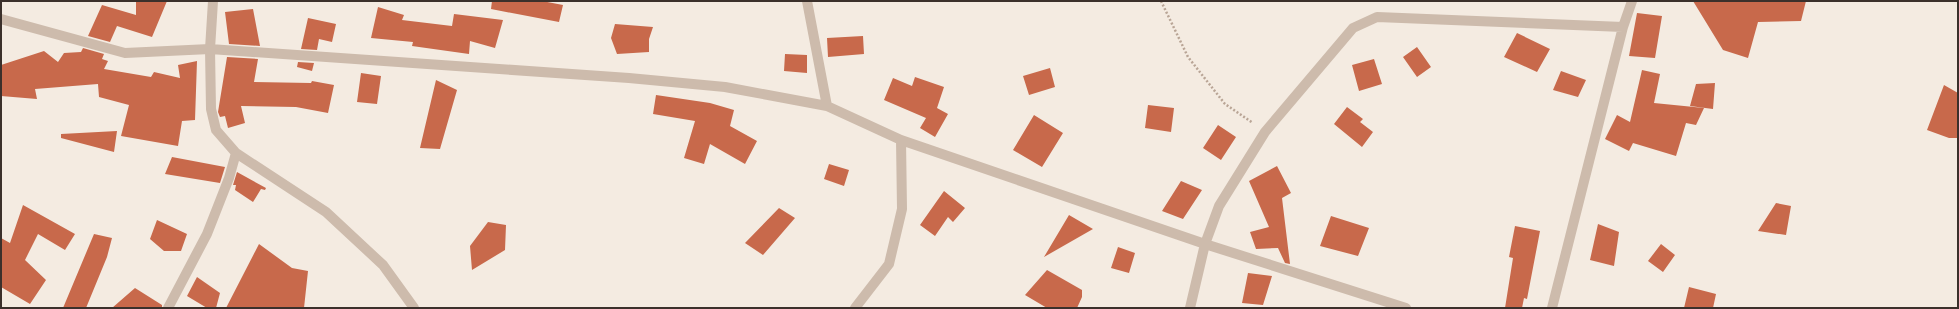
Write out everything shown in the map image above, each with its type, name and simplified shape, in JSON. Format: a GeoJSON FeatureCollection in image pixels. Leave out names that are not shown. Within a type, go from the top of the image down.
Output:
{"type":"FeatureCollection","features":[{"type":"Feature","properties":{"kind":"street"},"geometry":{"type":"LineString","coordinates":[[213,1],[210,49],[210,109],[216,130],[236,153],[326,212],[383,265],[414,308]]}},
{"type":"Feature","properties":{"kind":"street"},"geometry":{"type":"LineString","coordinates":[[807,1],[827,106]]}},
{"type":"Feature","properties":{"kind":"street"},"geometry":{"type":"LineString","coordinates":[[1552,308],[1623,27],[1632,1]]}},
{"type":"Feature","properties":{"kind":"street"},"geometry":{"type":"LineString","coordinates":[[1190,308],[1205,244],[1219,206],[1265,132],[1353,28],[1377,17],[1623,27]]}},
{"type":"Feature","properties":{"kind":"street"},"geometry":{"type":"LineString","coordinates":[[1,19],[125,53],[210,49],[629,78],[725,88],[827,106],[901,140],[1205,244],[1406,308]]}},
{"type":"Feature","properties":{"kind":"street"},"geometry":{"type":"LineString","coordinates":[[855,308],[889,264],[902,208],[901,140]]}},
{"type":"Feature","properties":{"kind":"street"},"geometry":{"type":"LineString","coordinates":[[168,308],[207,234],[229,178],[236,153]]}},
{"type":"Feature","properties":{"kind":"path"},"geometry":{"type":"LineString","coordinates":[[1161,1],[1188,57],[1225,104],[1265,132]]}},
{"type":"Feature","properties":{"kind":"building"},"geometry":{"type":"Polygon","coordinates":[[[136,1],[167,1],[152,37],[117,26],[110,42],[88,36],[102,5],[136,15],[136,1]]]}},
{"type":"Feature","properties":{"kind":"building"},"geometry":{"type":"Polygon","coordinates":[[[492,1],[542,1],[563,5],[559,22],[491,9],[492,1]]]}},
{"type":"Feature","properties":{"kind":"building"},"geometry":{"type":"Polygon","coordinates":[[[1693,1],[1806,1],[1801,21],[1758,22],[1748,58],[1723,50],[1693,1]]]}},
{"type":"Feature","properties":{"kind":"building"},"geometry":{"type":"Polygon","coordinates":[[[378,7],[404,15],[402,20],[452,26],[454,14],[503,20],[495,48],[470,41],[469,54],[412,46],[413,42],[371,38],[378,7]]]}},
{"type":"Feature","properties":{"kind":"building"},"geometry":{"type":"Polygon","coordinates":[[[253,9],[260,46],[229,44],[225,12],[253,9]]]}},
{"type":"Feature","properties":{"kind":"building"},"geometry":{"type":"Polygon","coordinates":[[[1637,13],[1662,16],[1655,58],[1629,56],[1637,13]]]}},
{"type":"Feature","properties":{"kind":"building"},"geometry":{"type":"Polygon","coordinates":[[[308,18],[336,24],[332,42],[319,39],[317,50],[301,49],[308,18]]]}},
{"type":"Feature","properties":{"kind":"building"},"geometry":{"type":"Polygon","coordinates":[[[615,24],[653,27],[649,39],[649,52],[617,54],[611,38],[615,24]]]}},
{"type":"Feature","properties":{"kind":"building"},"geometry":{"type":"Polygon","coordinates":[[[1517,33],[1550,49],[1537,72],[1504,57],[1517,33]]]}},
{"type":"Feature","properties":{"kind":"building"},"geometry":{"type":"Polygon","coordinates":[[[863,36],[864,54],[828,57],[827,38],[863,36]]]}},
{"type":"Feature","properties":{"kind":"building"},"geometry":{"type":"Polygon","coordinates":[[[1417,47],[1431,67],[1417,77],[1403,57],[1417,47]]]}},
{"type":"Feature","properties":{"kind":"building"},"geometry":{"type":"Polygon","coordinates":[[[83,48],[104,54],[102,59],[108,61],[104,69],[151,77],[154,72],[180,78],[178,65],[197,61],[195,120],[182,121],[178,146],[121,136],[129,105],[99,97],[98,84],[35,89],[37,99],[1,96],[1,65],[44,51],[58,62],[64,53],[81,52],[83,48]]]}},
{"type":"Feature","properties":{"kind":"building"},"geometry":{"type":"Polygon","coordinates":[[[785,54],[807,55],[807,73],[784,71],[785,54]]]}},
{"type":"Feature","properties":{"kind":"building"},"geometry":{"type":"Polygon","coordinates":[[[227,57],[258,59],[254,82],[311,83],[312,81],[334,85],[328,113],[296,107],[241,106],[245,123],[228,128],[225,116],[220,117],[218,112],[227,57]]]}},
{"type":"Feature","properties":{"kind":"building"},"geometry":{"type":"Polygon","coordinates":[[[1374,59],[1382,84],[1359,91],[1352,65],[1374,59]]]}},
{"type":"Feature","properties":{"kind":"building"},"geometry":{"type":"Polygon","coordinates":[[[298,62],[314,63],[312,71],[297,67],[298,62]]]}},
{"type":"Feature","properties":{"kind":"building"},"geometry":{"type":"Polygon","coordinates":[[[1050,68],[1055,87],[1029,95],[1023,76],[1050,68]]]}},
{"type":"Feature","properties":{"kind":"building"},"geometry":{"type":"Polygon","coordinates":[[[1642,70],[1660,74],[1654,103],[1704,108],[1696,125],[1686,123],[1676,156],[1633,143],[1629,151],[1605,139],[1617,115],[1630,122],[1642,70]]]}},
{"type":"Feature","properties":{"kind":"building"},"geometry":{"type":"Polygon","coordinates":[[[1561,71],[1586,80],[1578,97],[1553,90],[1561,71]]]}},
{"type":"Feature","properties":{"kind":"building"},"geometry":{"type":"Polygon","coordinates":[[[361,73],[381,76],[377,104],[357,102],[361,73]]]}},
{"type":"Feature","properties":{"kind":"building"},"geometry":{"type":"Polygon","coordinates":[[[915,77],[944,87],[937,108],[948,114],[935,137],[920,128],[926,118],[884,100],[893,78],[912,86],[915,77]]]}},
{"type":"Feature","properties":{"kind":"building"},"geometry":{"type":"Polygon","coordinates":[[[436,80],[457,90],[440,149],[420,148],[436,80]]]}},
{"type":"Feature","properties":{"kind":"building"},"geometry":{"type":"Polygon","coordinates":[[[1715,83],[1713,109],[1690,106],[1696,84],[1715,83]]]}},
{"type":"Feature","properties":{"kind":"building"},"geometry":{"type":"Polygon","coordinates":[[[1944,85],[1958,93],[1958,138],[1949,138],[1927,130],[1944,85]]]}},
{"type":"Feature","properties":{"kind":"building"},"geometry":{"type":"Polygon","coordinates":[[[656,95],[710,103],[734,110],[730,126],[757,141],[745,164],[710,144],[704,164],[684,158],[695,121],[653,114],[656,95]]]}},
{"type":"Feature","properties":{"kind":"building"},"geometry":{"type":"Polygon","coordinates":[[[1148,105],[1174,108],[1171,132],[1145,128],[1148,105]]]}},
{"type":"Feature","properties":{"kind":"building"},"geometry":{"type":"Polygon","coordinates":[[[1347,107],[1363,119],[1360,122],[1373,132],[1362,147],[1334,124],[1347,107]]]}},
{"type":"Feature","properties":{"kind":"building"},"geometry":{"type":"Polygon","coordinates":[[[1034,115],[1063,133],[1042,167],[1013,150],[1034,115]]]}},
{"type":"Feature","properties":{"kind":"building"},"geometry":{"type":"Polygon","coordinates":[[[1218,125],[1236,137],[1221,160],[1203,148],[1218,125]]]}},
{"type":"Feature","properties":{"kind":"building"},"geometry":{"type":"Polygon","coordinates":[[[117,131],[114,152],[61,138],[61,134],[117,131]]]}},
{"type":"Feature","properties":{"kind":"building"},"geometry":{"type":"Polygon","coordinates":[[[172,157],[225,167],[220,183],[165,174],[172,157]]]}},
{"type":"Feature","properties":{"kind":"building"},"geometry":{"type":"Polygon","coordinates":[[[829,164],[849,170],[844,186],[824,179],[829,164]]]}},
{"type":"Feature","properties":{"kind":"building"},"geometry":{"type":"Polygon","coordinates":[[[1277,166],[1291,193],[1282,198],[1290,264],[1285,263],[1278,248],[1256,249],[1250,232],[1269,227],[1249,181],[1277,166]]]}},
{"type":"Feature","properties":{"kind":"building"},"geometry":{"type":"Polygon","coordinates":[[[237,172],[266,188],[265,190],[261,189],[253,202],[235,190],[236,185],[233,185],[237,172]]]}},
{"type":"Feature","properties":{"kind":"building"},"geometry":{"type":"Polygon","coordinates":[[[1181,181],[1202,190],[1183,219],[1162,211],[1181,181]]]}},
{"type":"Feature","properties":{"kind":"building"},"geometry":{"type":"Polygon","coordinates":[[[944,191],[965,208],[953,222],[948,217],[935,236],[920,225],[944,191]]]}},
{"type":"Feature","properties":{"kind":"building"},"geometry":{"type":"Polygon","coordinates":[[[1776,203],[1791,206],[1786,235],[1758,231],[1776,203]]]}},
{"type":"Feature","properties":{"kind":"building"},"geometry":{"type":"Polygon","coordinates":[[[23,205],[75,234],[65,250],[38,234],[25,260],[46,280],[30,304],[1,287],[1,238],[10,243],[23,205]]]}},
{"type":"Feature","properties":{"kind":"building"},"geometry":{"type":"Polygon","coordinates":[[[779,208],[795,218],[763,255],[745,243],[779,208]]]}},
{"type":"Feature","properties":{"kind":"building"},"geometry":{"type":"Polygon","coordinates":[[[1069,215],[1093,229],[1044,257],[1069,215]]]}},
{"type":"Feature","properties":{"kind":"building"},"geometry":{"type":"Polygon","coordinates":[[[1331,216],[1369,228],[1358,256],[1320,246],[1331,216]]]}},
{"type":"Feature","properties":{"kind":"building"},"geometry":{"type":"Polygon","coordinates":[[[157,220],[187,234],[181,251],[164,251],[150,239],[157,220]]]}},
{"type":"Feature","properties":{"kind":"building"},"geometry":{"type":"Polygon","coordinates":[[[488,222],[506,225],[505,250],[472,270],[470,246],[488,222]]]}},
{"type":"Feature","properties":{"kind":"building"},"geometry":{"type":"Polygon","coordinates":[[[1598,224],[1619,232],[1614,266],[1590,260],[1598,224]]]}},
{"type":"Feature","properties":{"kind":"building"},"geometry":{"type":"Polygon","coordinates":[[[1515,226],[1540,231],[1527,299],[1524,298],[1522,308],[1505,308],[1513,258],[1509,257],[1515,226]]]}},
{"type":"Feature","properties":{"kind":"building"},"geometry":{"type":"Polygon","coordinates":[[[94,234],[112,238],[107,257],[86,308],[63,308],[94,234]]]}},
{"type":"Feature","properties":{"kind":"building"},"geometry":{"type":"Polygon","coordinates":[[[259,244],[292,268],[308,271],[304,308],[226,308],[259,244]]]}},
{"type":"Feature","properties":{"kind":"building"},"geometry":{"type":"Polygon","coordinates":[[[1661,244],[1675,255],[1663,272],[1648,261],[1661,244]]]}},
{"type":"Feature","properties":{"kind":"building"},"geometry":{"type":"Polygon","coordinates":[[[1118,247],[1135,253],[1129,273],[1111,268],[1118,247]]]}},
{"type":"Feature","properties":{"kind":"building"},"geometry":{"type":"Polygon","coordinates":[[[1047,270],[1082,290],[1082,297],[1077,308],[1047,308],[1025,295],[1047,270]]]}},
{"type":"Feature","properties":{"kind":"building"},"geometry":{"type":"Polygon","coordinates":[[[1248,273],[1272,276],[1263,305],[1242,303],[1248,273]]]}},
{"type":"Feature","properties":{"kind":"building"},"geometry":{"type":"Polygon","coordinates":[[[197,277],[220,293],[216,308],[207,308],[187,296],[197,277]]]}},
{"type":"Feature","properties":{"kind":"building"},"geometry":{"type":"Polygon","coordinates":[[[1689,287],[1716,294],[1713,308],[1684,308],[1689,287]]]}},
{"type":"Feature","properties":{"kind":"building"},"geometry":{"type":"Polygon","coordinates":[[[135,288],[162,305],[162,308],[112,308],[135,288]]]}}]}
